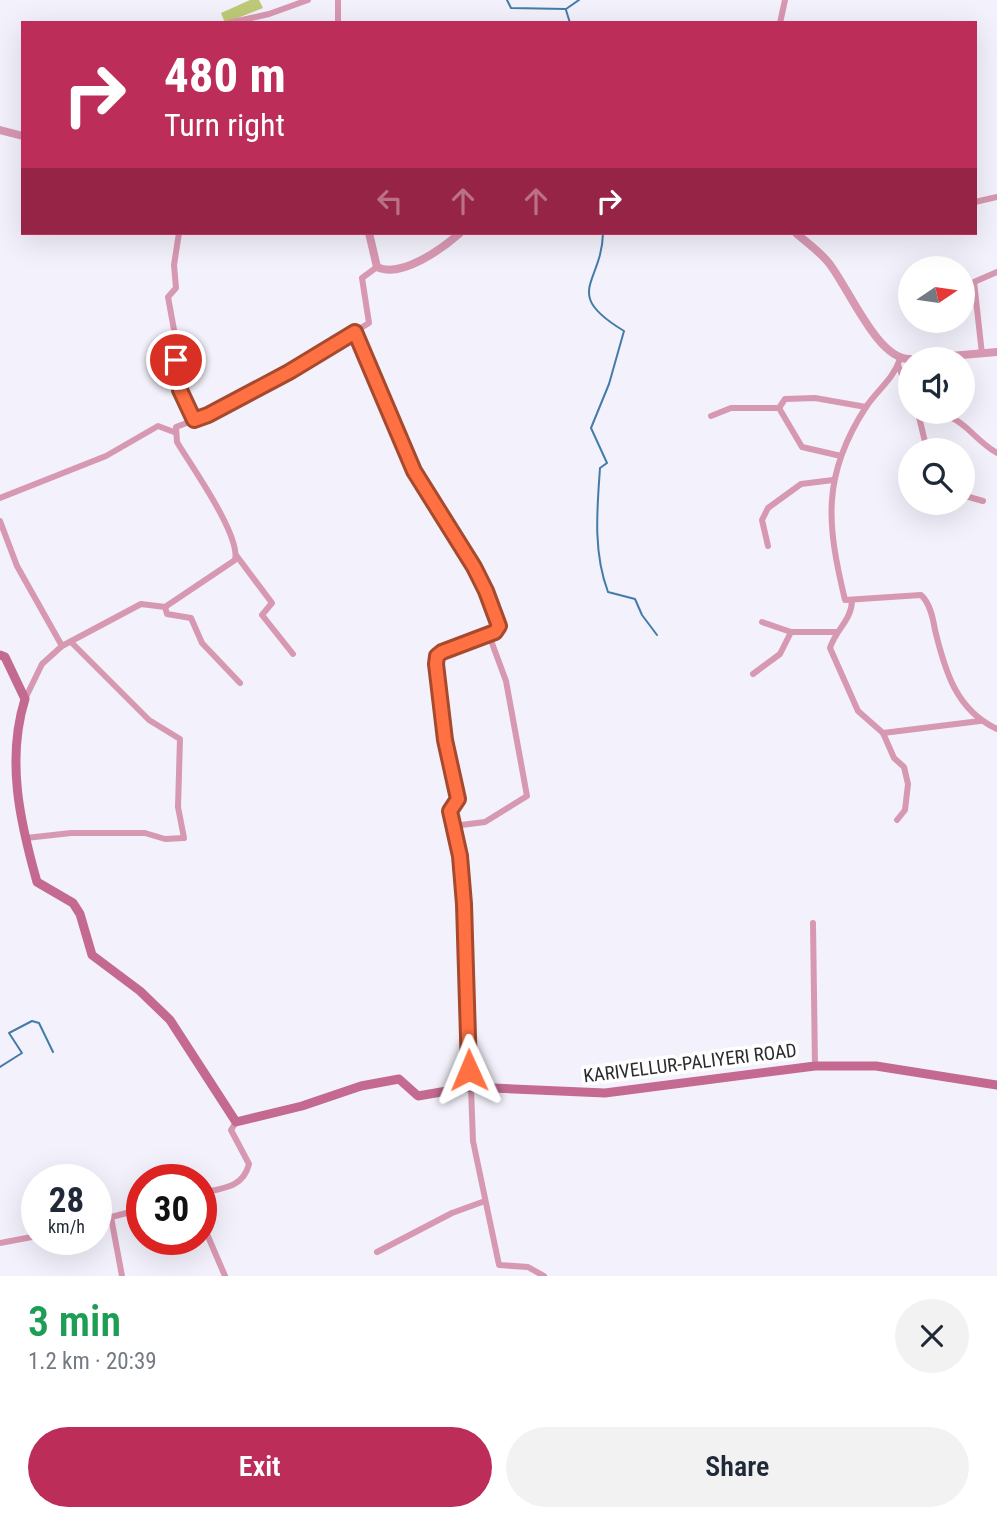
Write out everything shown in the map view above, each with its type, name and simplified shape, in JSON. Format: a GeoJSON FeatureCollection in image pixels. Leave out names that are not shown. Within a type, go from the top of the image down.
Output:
{"type":"FeatureCollection","features":[{"type":"Feature","properties":{"kind":"main road"},"geometry":{"type":"LineString","coordinates":[[0,655],[5,657],[25,699],[15,739],[14,763],[26,838],[37,882],[73,904],[80,914],[92,954],[140,991],[170,1020],[236,1122]]}},
{"type":"Feature","properties":{"kind":"main road","name":"KARIVELLUR-PALIYERI ROAD"},"geometry":{"type":"LineString","coordinates":[[236,1122],[361,1086],[399,1079],[418,1096],[470,1087],[605,1093],[815,1066],[876,1066],[997,1085]]}},
{"type":"Feature","properties":{"kind":"street"},"geometry":{"type":"LineString","coordinates":[[238,21],[269,14],[307,0]]}},
{"type":"Feature","properties":{"kind":"street"},"geometry":{"type":"LineString","coordinates":[[338,0],[338,21]]}},
{"type":"Feature","properties":{"kind":"street"},"geometry":{"type":"LineString","coordinates":[[780,21],[785,0]]}},
{"type":"Feature","properties":{"kind":"street"},"geometry":{"type":"LineString","coordinates":[[0,130],[21,135]]}},
{"type":"Feature","properties":{"kind":"street"},"geometry":{"type":"LineString","coordinates":[[977,202],[997,197]]}},
{"type":"Feature","properties":{"kind":"street"},"geometry":{"type":"LineString","coordinates":[[179,235],[174,265],[176,288],[168,297],[177,346],[176,369],[180,390],[194,420]]}},
{"type":"Feature","properties":{"kind":"street"},"geometry":{"type":"LineString","coordinates":[[369,235],[377,267]]}},
{"type":"Feature","properties":{"kind":"street"},"geometry":{"type":"LineString","coordinates":[[377,267],[387,270],[419,261],[440,251],[458,235]]}},
{"type":"Feature","properties":{"kind":"street"},"geometry":{"type":"LineString","coordinates":[[798,235],[826,260],[859,313],[898,361]]}},
{"type":"Feature","properties":{"kind":"street"},"geometry":{"type":"LineString","coordinates":[[174,432],[176,427],[208,415],[289,372],[369,323],[362,278],[377,267]]}},
{"type":"Feature","properties":{"kind":"street"},"geometry":{"type":"LineString","coordinates":[[982,354],[974,282],[997,272]]}},
{"type":"Feature","properties":{"kind":"street"},"geometry":{"type":"LineString","coordinates":[[355,332],[414,471],[486,591],[499,626],[489,635],[437,656],[445,740],[458,799],[450,811],[460,856],[464,904],[473,1141],[499,1265],[528,1267],[544,1276]]}},
{"type":"Feature","properties":{"kind":"street"},"geometry":{"type":"LineString","coordinates":[[975,355],[997,352]]}},
{"type":"Feature","properties":{"kind":"street"},"geometry":{"type":"LineString","coordinates":[[898,364],[890,380],[866,407],[841,456],[833,480],[829,517],[845,600],[921,595],[933,621],[955,693],[980,721],[997,729]]}},
{"type":"Feature","properties":{"kind":"street"},"geometry":{"type":"LineString","coordinates":[[779,408],[785,399],[815,398],[866,407]]}},
{"type":"Feature","properties":{"kind":"street"},"geometry":{"type":"LineString","coordinates":[[710,416],[731,408],[779,408]]}},
{"type":"Feature","properties":{"kind":"street"},"geometry":{"type":"LineString","coordinates":[[779,408],[802,447],[841,456]]}},
{"type":"Feature","properties":{"kind":"street"},"geometry":{"type":"LineString","coordinates":[[966,424],[997,453]]}},
{"type":"Feature","properties":{"kind":"street"},"geometry":{"type":"LineString","coordinates":[[0,498],[106,456],[158,426],[174,432],[227,527],[236,555],[272,603],[262,615],[293,654]]}},
{"type":"Feature","properties":{"kind":"street"},"geometry":{"type":"LineString","coordinates":[[768,545],[762,520],[768,508],[801,484],[833,480]]}},
{"type":"Feature","properties":{"kind":"street"},"geometry":{"type":"LineString","coordinates":[[975,499],[983,501]]}},
{"type":"Feature","properties":{"kind":"street"},"geometry":{"type":"LineString","coordinates":[[0,521],[18,566],[62,646]]}},
{"type":"Feature","properties":{"kind":"street"},"geometry":{"type":"LineString","coordinates":[[25,699],[42,664],[62,646],[141,604],[165,607],[228,566],[236,555]]}},
{"type":"Feature","properties":{"kind":"street"},"geometry":{"type":"LineString","coordinates":[[852,600],[852,614],[836,632],[830,648],[858,711],[883,733],[894,758],[904,767],[908,784],[905,810],[897,820]]}},
{"type":"Feature","properties":{"kind":"street"},"geometry":{"type":"LineString","coordinates":[[165,607],[167,614],[191,618],[202,643],[240,683]]}},
{"type":"Feature","properties":{"kind":"street"},"geometry":{"type":"LineString","coordinates":[[762,622],[791,632],[836,632]]}},
{"type":"Feature","properties":{"kind":"street"},"geometry":{"type":"LineString","coordinates":[[753,674],[780,654],[791,632]]}},
{"type":"Feature","properties":{"kind":"street"},"geometry":{"type":"LineString","coordinates":[[453,826],[485,822],[527,796],[506,681],[489,635]]}},
{"type":"Feature","properties":{"kind":"street"},"geometry":{"type":"LineString","coordinates":[[26,838],[71,833],[145,833],[165,839],[184,838],[178,803],[180,739],[149,720],[72,643]]}},
{"type":"Feature","properties":{"kind":"street"},"geometry":{"type":"LineString","coordinates":[[883,733],[980,721]]}},
{"type":"Feature","properties":{"kind":"street"},"geometry":{"type":"LineString","coordinates":[[813,923],[815,1066]]}},
{"type":"Feature","properties":{"kind":"street"},"geometry":{"type":"LineString","coordinates":[[217,1189],[236,1185],[247,1173],[250,1164],[231,1129],[236,1122]]}},
{"type":"Feature","properties":{"kind":"street"},"geometry":{"type":"LineString","coordinates":[[377,1252],[452,1213],[485,1201]]}},
{"type":"Feature","properties":{"kind":"street"},"geometry":{"type":"LineString","coordinates":[[112,1222],[122,1276]]}},
{"type":"Feature","properties":{"kind":"street"},"geometry":{"type":"LineString","coordinates":[[0,1244],[21,1239]]}},
{"type":"Feature","properties":{"kind":"street"},"geometry":{"type":"LineString","coordinates":[[216,1255],[225,1276]]}},
{"type":"Feature","properties":{"kind":"green space"},"geometry":{"type":"Polygon","coordinates":[[[250,0],[259,0],[263,8],[230,21],[224,21],[221,13],[250,0]]]}},
{"type":"Feature","properties":{"kind":"waterway"},"geometry":{"type":"LineString","coordinates":[[507,0],[511,8],[566,9],[579,0]]}},
{"type":"Feature","properties":{"kind":"waterway"},"geometry":{"type":"LineString","coordinates":[[566,10],[569,21]]}},
{"type":"Feature","properties":{"kind":"waterway"},"geometry":{"type":"LineString","coordinates":[[603,235],[589,297],[605,318],[624,331],[609,384],[591,428],[607,463],[600,468],[597,515],[600,562],[608,592],[635,599],[642,615],[657,635]]}},
{"type":"Feature","properties":{"kind":"waterway"},"geometry":{"type":"LineString","coordinates":[[0,1067],[22,1053],[9,1033],[32,1021],[39,1023],[53,1052]]}},
{"type":"Feature","properties":{"kind":"route"},"geometry":{"type":"LineString","coordinates":[[176,360],[180,390],[194,420],[289,372],[355,332],[363,344],[376,383],[420,483],[444,516],[486,591],[499,626],[495,632],[442,652],[437,656],[436,664],[445,740],[458,799],[450,811],[460,856],[464,904],[469,1070]]}}]}
